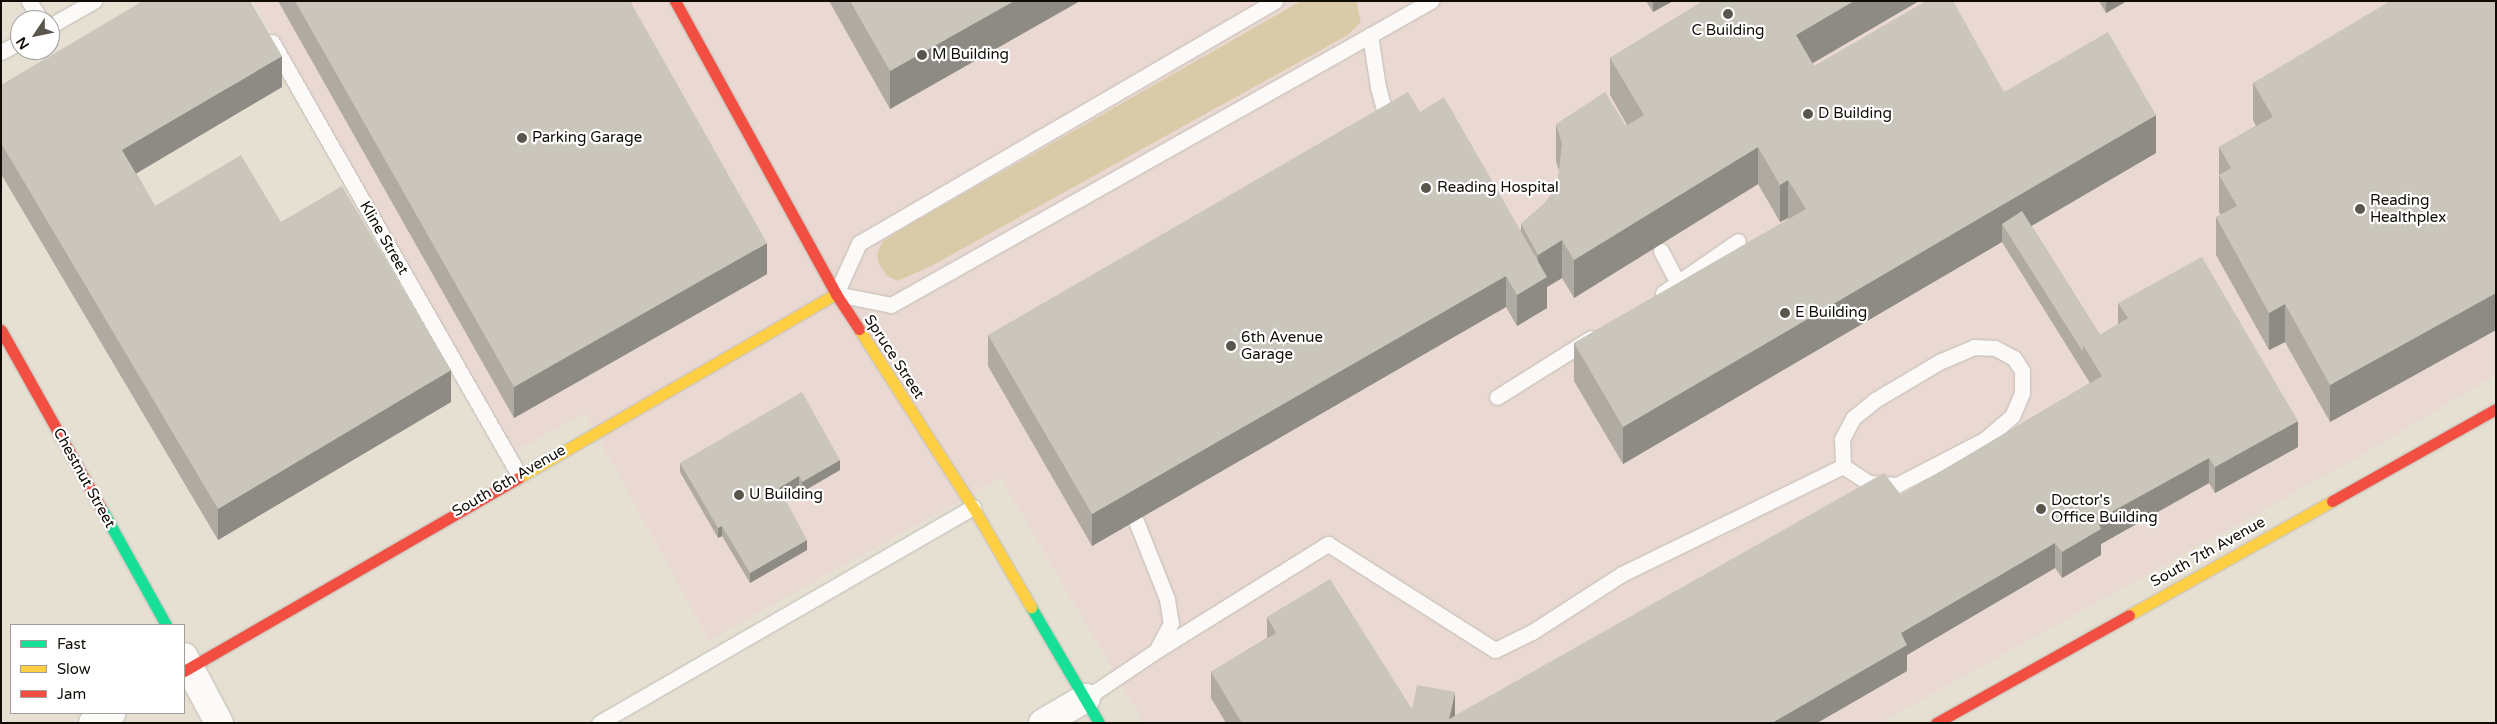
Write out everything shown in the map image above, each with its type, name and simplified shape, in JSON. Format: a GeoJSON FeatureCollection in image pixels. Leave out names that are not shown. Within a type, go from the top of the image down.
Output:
{"type":"FeatureCollection","features":[{"type":"Feature","properties":{"kind":"street","name":"Spruce Street"},"geometry":{"type":"LineString","coordinates":[[675,1],[836,294],[973,507],[1099,723]]}},
{"type":"Feature","properties":{"kind":"street","name":"South 6th Avenue"},"geometry":{"type":"LineString","coordinates":[[186,665],[836,294]]}},
{"type":"Feature","properties":{"kind":"street","name":"Chestnut Street"},"geometry":{"type":"LineString","coordinates":[[1,330],[165,624]]}},
{"type":"Feature","properties":{"kind":"street","name":"South 7th Avenue"},"geometry":{"type":"LineString","coordinates":[[1936,723],[2496,409]]}},
{"type":"Feature","properties":{"kind":"street"},"geometry":{"type":"LineString","coordinates":[[186,665],[220,723]]}},
{"type":"Feature","properties":{"kind":"street"},"geometry":{"type":"LineString","coordinates":[[1043,723],[1086,698]]}},
{"type":"Feature","properties":{"kind":"street"},"geometry":{"type":"LineString","coordinates":[[93,723],[108,714]]}},
{"type":"Feature","properties":{"kind":"lane"},"geometry":{"type":"LineString","coordinates":[[60,20],[94,1]]}},
{"type":"Feature","properties":{"kind":"lane"},"geometry":{"type":"LineString","coordinates":[[1275,1],[859,243],[836,294],[891,305],[1370,35],[1406,7],[1431,1]]}},
{"type":"Feature","properties":{"kind":"lane","name":"Kline Street"},"geometry":{"type":"LineString","coordinates":[[264,27],[519,475]]}},
{"type":"Feature","properties":{"kind":"lane"},"geometry":{"type":"LineString","coordinates":[[1370,35],[1378,87],[1390,134]]}},
{"type":"Feature","properties":{"kind":"lane"},"geometry":{"type":"LineString","coordinates":[[1653,299],[1738,241]]}},
{"type":"Feature","properties":{"kind":"lane"},"geometry":{"type":"LineString","coordinates":[[1661,251],[1678,283]]}},
{"type":"Feature","properties":{"kind":"lane"},"geometry":{"type":"LineString","coordinates":[[1497,397],[1604,330]]}},
{"type":"Feature","properties":{"kind":"lane"},"geometry":{"type":"LineString","coordinates":[[1974,347],[1995,348],[2014,358],[2022,371],[2022,393],[2012,416],[1984,440],[1922,474],[1897,484],[1869,483],[1843,466],[1842,439],[1853,418],[1876,400],[1939,362],[1974,347]]}},
{"type":"Feature","properties":{"kind":"lane"},"geometry":{"type":"LineString","coordinates":[[1086,698],[1156,651],[1328,544],[1495,650],[1532,632],[1622,574],[1843,466]]}},
{"type":"Feature","properties":{"kind":"lane"},"geometry":{"type":"LineString","coordinates":[[599,723],[973,507]]}},
{"type":"Feature","properties":{"kind":"lane"},"geometry":{"type":"LineString","coordinates":[[1136,521],[1167,599],[1171,623],[1156,651]]}},
{"type":"Feature","properties":{"kind":"shaded area","name":"Reading Hospital"},"geometry":{"type":"Polygon","coordinates":[[[253,1],[2496,1],[2496,375],[2374,448],[1880,723],[1144,723],[1001,478],[709,640],[585,413],[506,456],[253,1]]]}},
{"type":"Feature","properties":{"kind":"shaded area"},"geometry":{"type":"Polygon","coordinates":[[[1301,1],[1356,1],[1361,22],[1348,35],[933,265],[898,281],[887,276],[879,264],[877,254],[883,241],[1301,1]]]}},
{"type":"Feature","properties":{"kind":"building"},"geometry":{"type":"Polygon","coordinates":[[[143,1],[250,1],[282,56],[122,150],[155,206],[241,155],[281,222],[342,186],[451,370],[218,509],[1,143],[1,85],[43,60],[60,60],[60,50],[143,1]]]}},
{"type":"Feature","properties":{"kind":"building","name":"Parking Garage"},"geometry":{"type":"Polygon","coordinates":[[[295,1],[630,1],[767,243],[514,387],[295,1]]]}},
{"type":"Feature","properties":{"kind":"building"},"geometry":{"type":"Polygon","coordinates":[[[850,1],[1014,1],[890,71],[850,1]]]}},
{"type":"Feature","properties":{"kind":"building"},"geometry":{"type":"Polygon","coordinates":[[[1703,1],[1854,1],[1796,35],[1814,66],[1926,1],[1953,1],[2004,92],[2108,32],[2156,115],[1623,427],[1574,343],[1806,209],[1788,180],[1780,185],[1758,147],[1574,260],[1562,240],[1538,255],[1521,224],[1544,204],[1557,187],[1562,144],[1556,124],[1605,92],[1626,126],[1644,115],[1610,58],[1703,1]]]}},
{"type":"Feature","properties":{"kind":"building","name":"Reading Healthplex"},"geometry":{"type":"Polygon","coordinates":[[[2390,1],[2496,1],[2496,293],[2330,385],[2285,304],[2269,313],[2216,217],[2237,206],[2219,175],[2231,168],[2219,147],[2273,117],[2253,83],[2390,1]]]}},
{"type":"Feature","properties":{"kind":"building","name":"6th Avenue Garage"},"geometry":{"type":"Polygon","coordinates":[[[1408,92],[1420,112],[1444,97],[1547,277],[1517,295],[1506,276],[1092,514],[988,335],[1408,92]]]}},
{"type":"Feature","properties":{"kind":"building"},"geometry":{"type":"Polygon","coordinates":[[[2022,211],[2100,335],[2083,345],[2083,352],[2002,224],[2022,211]]]}},
{"type":"Feature","properties":{"kind":"building","name":"Doctor's Office Building"},"geometry":{"type":"Polygon","coordinates":[[[2202,257],[2298,421],[2215,467],[2209,458],[2097,520],[2101,529],[2062,552],[2055,543],[1901,633],[1907,645],[1772,723],[1242,723],[1211,672],[1276,633],[1267,617],[1330,579],[1412,709],[1417,685],[1455,692],[1449,719],[1884,473],[1901,495],[2102,376],[2083,345],[2128,318],[2118,303],[2202,257]]]}},
{"type":"Feature","properties":{"kind":"building","name":"U Building"},"geometry":{"type":"Polygon","coordinates":[[[802,392],[840,460],[802,482],[799,476],[779,488],[807,540],[750,573],[722,526],[718,528],[680,463],[802,392]]]}},
{"type":"Feature","properties":{"kind":"traffic: fast"},"geometry":{"type":"LineString","coordinates":[[101,508],[165,624]]}},
{"type":"Feature","properties":{"kind":"traffic: fast"},"geometry":{"type":"LineString","coordinates":[[1031,607],[1099,723]]}},
{"type":"Feature","properties":{"kind":"traffic: slow"},"geometry":{"type":"LineString","coordinates":[[518,478],[836,294]]}},
{"type":"Feature","properties":{"kind":"traffic: slow"},"geometry":{"type":"LineString","coordinates":[[859,329],[973,507],[1031,607]]}},
{"type":"Feature","properties":{"kind":"traffic: slow"},"geometry":{"type":"LineString","coordinates":[[2129,615],[2332,501]]}},
{"type":"Feature","properties":{"kind":"traffic: jam"},"geometry":{"type":"LineString","coordinates":[[675,1],[836,294],[859,329]]}},
{"type":"Feature","properties":{"kind":"traffic: jam"},"geometry":{"type":"LineString","coordinates":[[1,330],[101,508]]}},
{"type":"Feature","properties":{"kind":"traffic: jam"},"geometry":{"type":"LineString","coordinates":[[2332,501],[2496,409]]}},
{"type":"Feature","properties":{"kind":"traffic: jam"},"geometry":{"type":"LineString","coordinates":[[185,670],[518,478]]}},
{"type":"Feature","properties":{"kind":"traffic: jam"},"geometry":{"type":"LineString","coordinates":[[1936,723],[2129,615]]}},
{"type":"Feature","properties":{"kind":"place","name":"C Building"},"geometry":{"type":"Point","coordinates":[1728,14]}},
{"type":"Feature","properties":{"kind":"place","name":"M Building"},"geometry":{"type":"Point","coordinates":[922,55]}},
{"type":"Feature","properties":{"kind":"place","name":"D Building"},"geometry":{"type":"Point","coordinates":[1808,114]}},
{"type":"Feature","properties":{"kind":"place","name":"Parking Garage"},"geometry":{"type":"Point","coordinates":[522,138]}},
{"type":"Feature","properties":{"kind":"place","name":"Reading Hospital"},"geometry":{"type":"Point","coordinates":[1426,188]}},
{"type":"Feature","properties":{"kind":"place","name":"Reading Healthplex"},"geometry":{"type":"Point","coordinates":[2360,209]}},
{"type":"Feature","properties":{"kind":"place","name":"E Building"},"geometry":{"type":"Point","coordinates":[1785,313]}},
{"type":"Feature","properties":{"kind":"place","name":"6th Avenue Garage"},"geometry":{"type":"Point","coordinates":[1231,346]}},
{"type":"Feature","properties":{"kind":"place","name":"U Building"},"geometry":{"type":"Point","coordinates":[739,495]}},
{"type":"Feature","properties":{"kind":"place","name":"Doctor's Office Building"},"geometry":{"type":"Point","coordinates":[2041,509]}}]}
